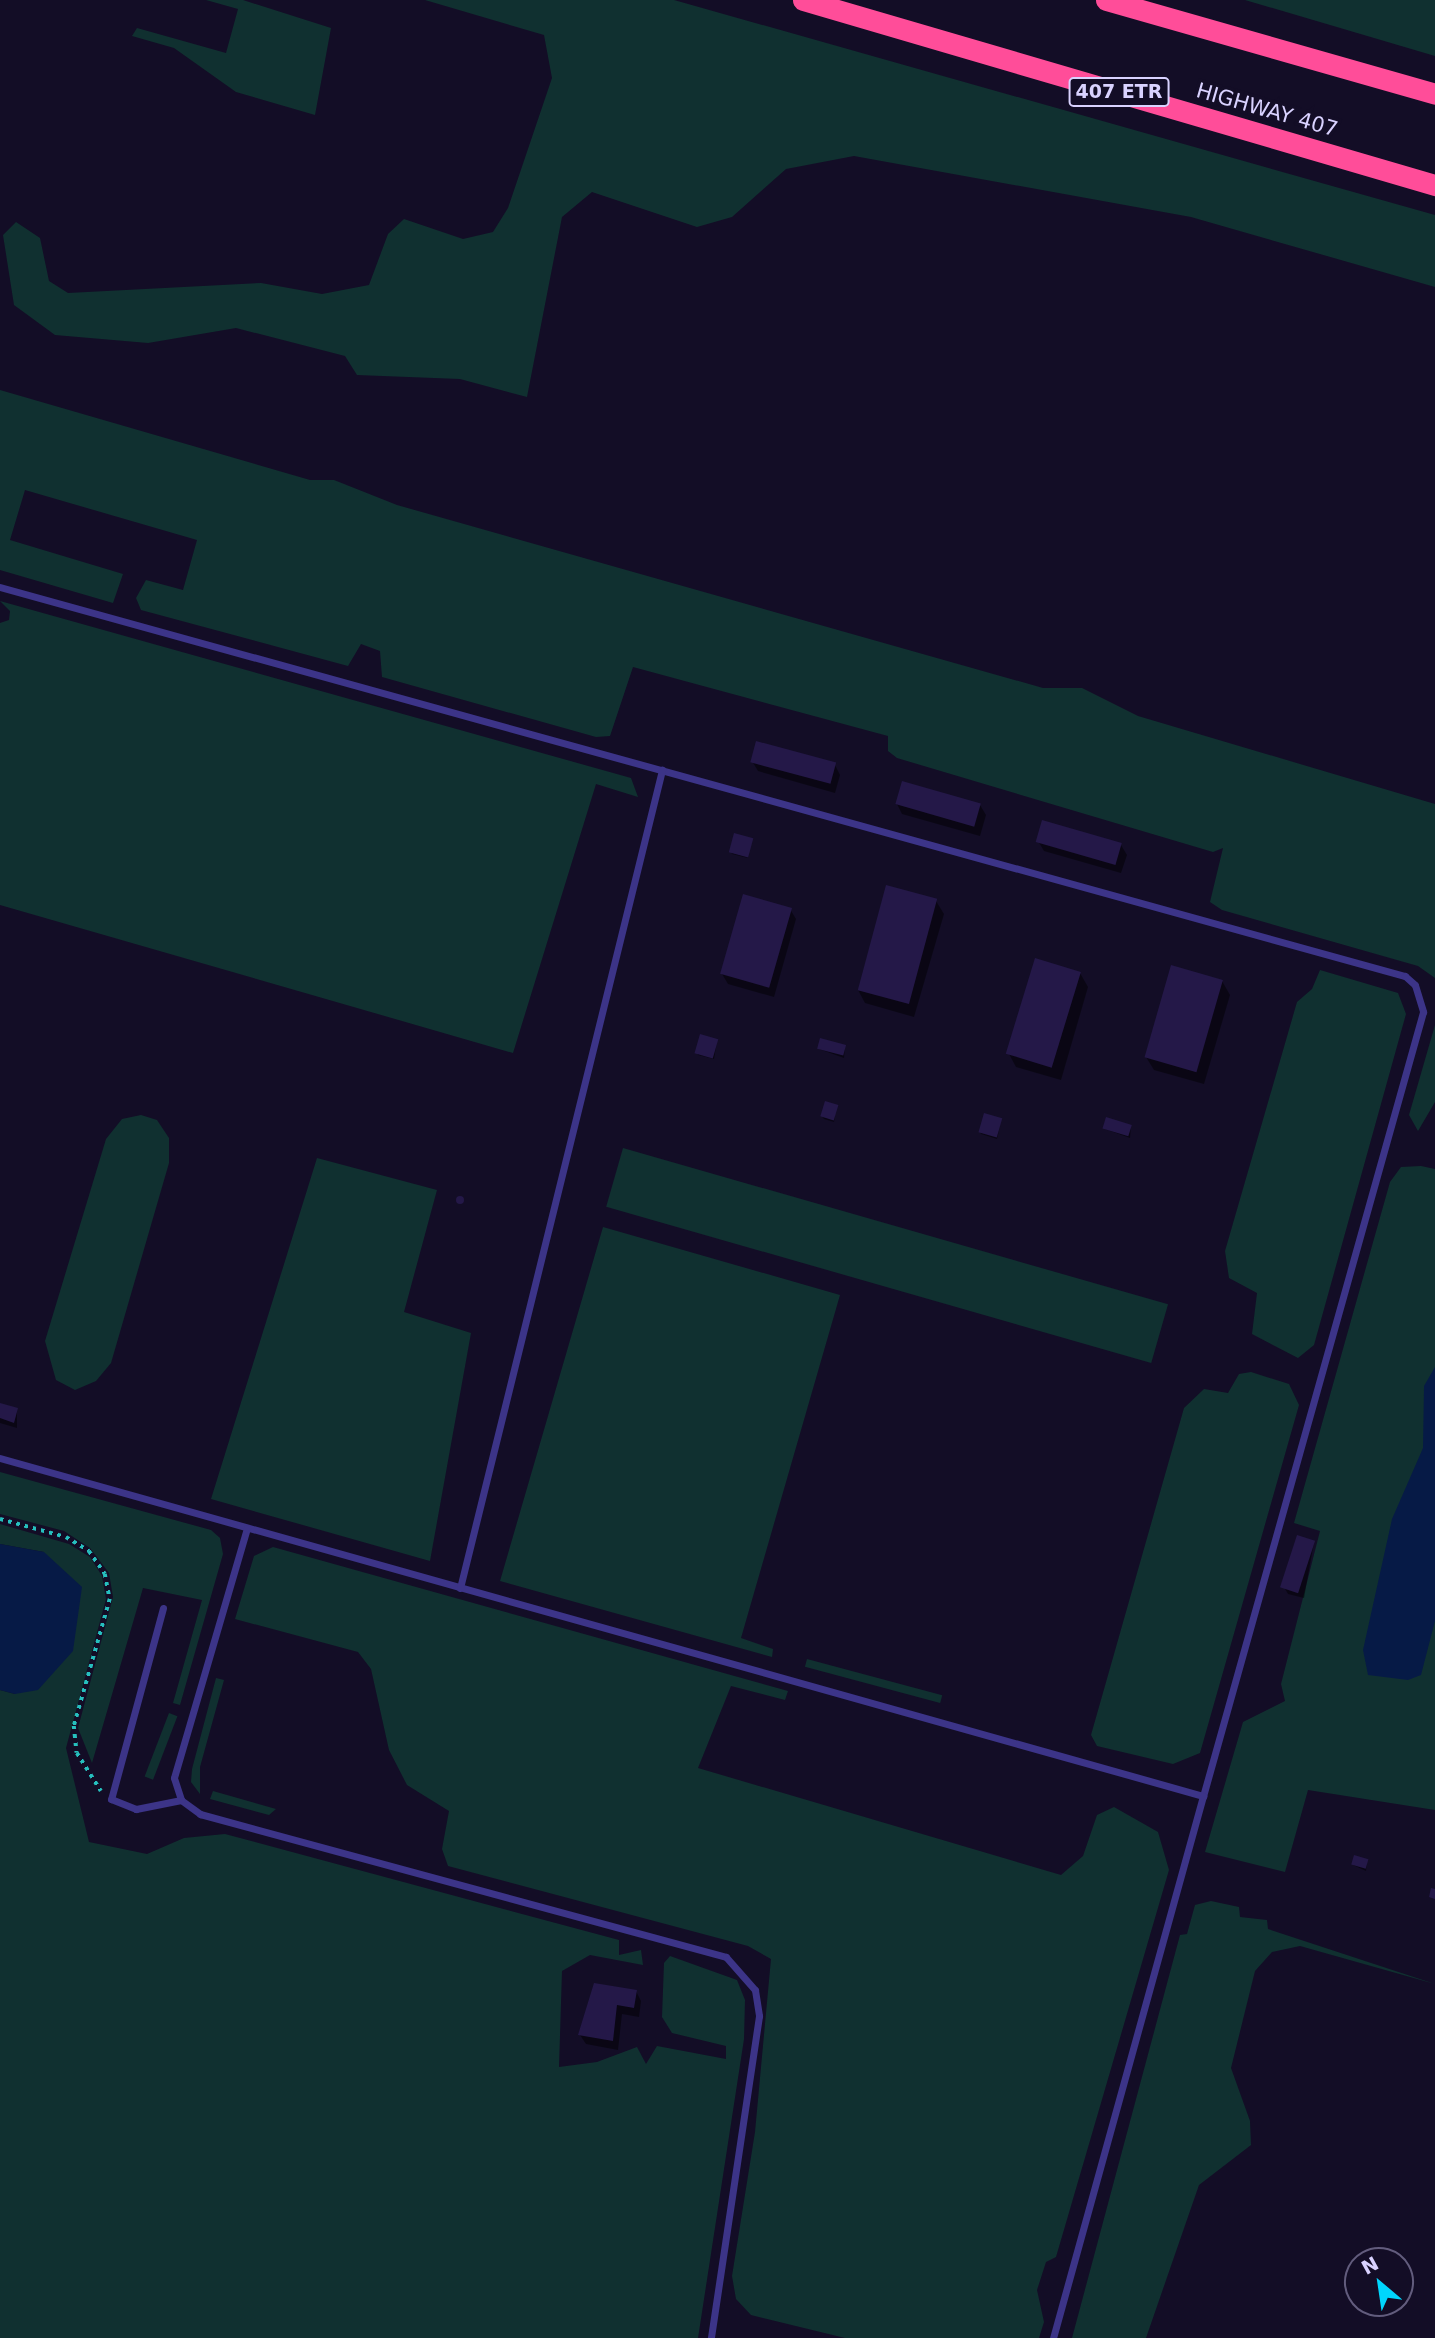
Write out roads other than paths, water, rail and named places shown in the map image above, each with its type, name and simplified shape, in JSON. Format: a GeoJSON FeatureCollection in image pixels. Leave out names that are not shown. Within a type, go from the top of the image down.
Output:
{"type":"FeatureCollection","features":[{"type":"Feature","properties":{"kind":"highway","name":"HIGHWAY 407"},"geometry":{"type":"LineString","coordinates":[[803,0],[1435,184]]}},
{"type":"Feature","properties":{"kind":"highway"},"geometry":{"type":"LineString","coordinates":[[1106,0],[1435,94]]}},
{"type":"Feature","properties":{"kind":"lane"},"geometry":{"type":"LineString","coordinates":[[0,587],[1405,976],[1415,985],[1423,1012],[1053,2338]]}},
{"type":"Feature","properties":{"kind":"lane"},"geometry":{"type":"LineString","coordinates":[[460,1588],[662,770]]}},
{"type":"Feature","properties":{"kind":"lane"},"geometry":{"type":"LineString","coordinates":[[0,1458],[1203,1796]]}},
{"type":"Feature","properties":{"kind":"lane"},"geometry":{"type":"LineString","coordinates":[[247,1528],[174,1778],[181,1800],[200,1814],[726,1957],[743,1969],[759,2016],[711,2338]]}},
{"type":"Feature","properties":{"kind":"lane"},"geometry":{"type":"LineString","coordinates":[[163,1608],[111,1799],[136,1810],[181,1800]]}},
{"type":"Feature","properties":{"kind":"water"},"geometry":{"type":"Polygon","coordinates":[[[1435,1367],[1435,1621],[1421,1675],[1408,1680],[1368,1675],[1363,1650],[1392,1519],[1423,1448],[1424,1386],[1435,1367]]]}},
{"type":"Feature","properties":{"kind":"water"},"geometry":{"type":"Polygon","coordinates":[[[0,1544],[44,1552],[82,1587],[73,1651],[38,1690],[15,1694],[0,1690],[0,1544]]]}}]}
